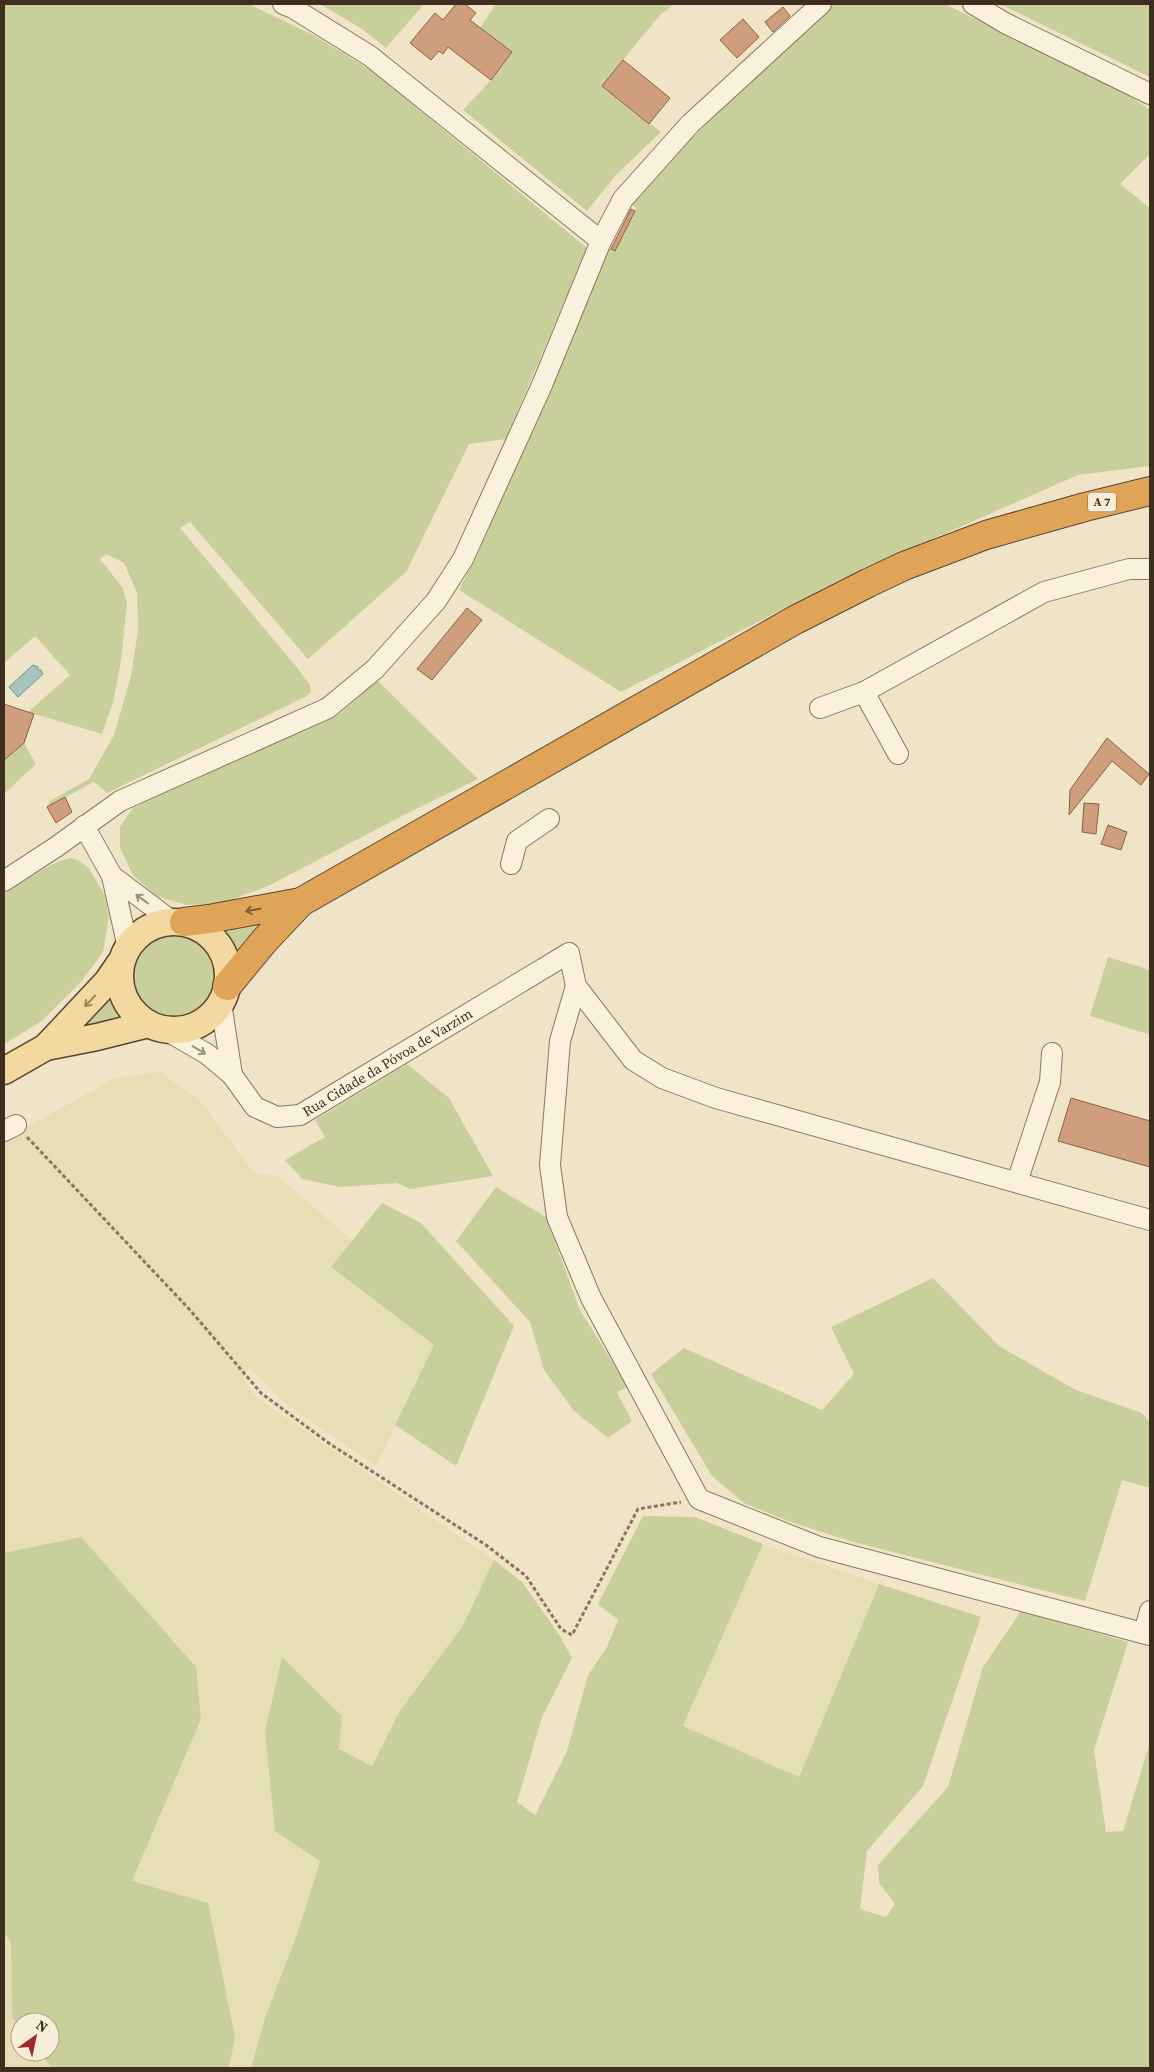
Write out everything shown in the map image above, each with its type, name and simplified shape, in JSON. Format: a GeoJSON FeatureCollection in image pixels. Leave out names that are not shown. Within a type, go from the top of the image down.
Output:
{"type":"FeatureCollection","features":[{"type":"Feature","properties":{"kind":"highway","name":"A 7"},"geometry":{"type":"LineString","coordinates":[[1054,516],[1150,491]]}},
{"type":"Feature","properties":{"kind":"highway","name":"A 7"},"geometry":{"type":"LineString","coordinates":[[1054,516],[1150,507]]}},
{"type":"Feature","properties":{"kind":"highway"},"geometry":{"type":"LineString","coordinates":[[224,994],[265,940],[301,902],[625,716],[833,601],[904,566],[944,550],[986,535],[1054,516]]}},
{"type":"Feature","properties":{"kind":"highway"},"geometry":{"type":"LineString","coordinates":[[179,922],[209,919],[301,902]]}},
{"type":"Feature","properties":{"kind":"main road"},"geometry":{"type":"LineString","coordinates":[[4,1071],[46,1046],[108,982],[124,956],[150,928],[179,922],[204,931],[223,953],[228,969],[224,994],[211,1015],[197,1024],[180,1029],[157,1026],[46,1046]]}},
{"type":"Feature","properties":{"kind":"main road"},"geometry":{"type":"LineString","coordinates":[[124,956],[119,975],[125,1000],[134,1012],[157,1026]]}},
{"type":"Feature","properties":{"kind":"street"},"geometry":{"type":"LineString","coordinates":[[282,4],[293,8],[370,56],[601,241]]}},
{"type":"Feature","properties":{"kind":"street"},"geometry":{"type":"LineString","coordinates":[[4,881],[56,847],[120,801],[328,708],[375,669],[436,601],[463,559],[542,386],[601,241],[623,199],[690,124],[821,4]]}},
{"type":"Feature","properties":{"kind":"street"},"geometry":{"type":"LineString","coordinates":[[973,4],[1005,23],[1150,94]]}},
{"type":"Feature","properties":{"kind":"street"},"geometry":{"type":"LineString","coordinates":[[820,708],[864,692],[1044,592],[1129,569],[1150,569]]}},
{"type":"Feature","properties":{"kind":"street"},"geometry":{"type":"LineString","coordinates":[[864,692],[898,754]]}},
{"type":"Feature","properties":{"kind":"street"},"geometry":{"type":"LineString","coordinates":[[511,864],[517,841],[549,820]]}},
{"type":"Feature","properties":{"kind":"street"},"geometry":{"type":"LineString","coordinates":[[84,826],[112,876],[124,956]]}},
{"type":"Feature","properties":{"kind":"street"},"geometry":{"type":"LineString","coordinates":[[112,876],[179,922]]}},
{"type":"Feature","properties":{"kind":"street","name":"Rua Cidade da Póvoa de Varzim"},"geometry":{"type":"LineString","coordinates":[[157,1026],[207,1054],[232,1075],[254,1106],[277,1117],[300,1115],[569,953],[576,986]]}},
{"type":"Feature","properties":{"kind":"street"},"geometry":{"type":"LineString","coordinates":[[576,986],[633,1060],[662,1078],[716,1098],[1150,1220]]}},
{"type":"Feature","properties":{"kind":"street"},"geometry":{"type":"LineString","coordinates":[[576,986],[560,1041],[550,1165],[557,1218],[591,1298],[699,1499],[819,1547],[1147,1634],[1150,1611]]}},
{"type":"Feature","properties":{"kind":"street"},"geometry":{"type":"LineString","coordinates":[[224,994],[232,1075]]}},
{"type":"Feature","properties":{"kind":"street"},"geometry":{"type":"LineString","coordinates":[[1016,1182],[1050,1082],[1052,1053]]}},
{"type":"Feature","properties":{"kind":"path"},"geometry":{"type":"LineString","coordinates":[[10,1128],[190,1310],[261,1393],[330,1444],[486,1545],[526,1576],[561,1629],[572,1635],[638,1509],[699,1499]]}},
{"type":"Feature","properties":{"kind":"shaded area"},"geometry":{"type":"Polygon","coordinates":[[[160,1072],[198,1098],[254,1173],[278,1176],[352,1240],[331,1267],[435,1345],[376,1466],[290,1407],[249,1368],[243,1377],[256,1397],[494,1560],[462,1627],[399,1712],[372,1766],[339,1749],[320,1861],[299,1929],[266,2015],[251,2068],[229,2068],[235,2038],[132,1881],[201,1719],[81,1538],[4,1553],[4,1140],[115,1078],[160,1072]]]}},
{"type":"Feature","properties":{"kind":"shaded area"},"geometry":{"type":"Polygon","coordinates":[[[763,1544],[879,1584],[799,1777],[683,1726],[763,1544]]]}},
{"type":"Feature","properties":{"kind":"shaded area"},"geometry":{"type":"Polygon","coordinates":[[[4,1932],[11,1943],[12,2012],[10,2012],[10,2062],[47,2062],[52,2068],[4,2068],[4,1932]]]}},
{"type":"Feature","properties":{"kind":"green space"},"geometry":{"type":"Polygon","coordinates":[[[4,4],[249,4],[315,36],[372,71],[587,248],[506,439],[469,444],[406,572],[308,659],[190,522],[180,528],[295,665],[310,685],[311,692],[307,696],[107,793],[94,782],[47,807],[50,801],[89,779],[114,735],[131,676],[138,630],[137,593],[124,563],[106,554],[100,559],[123,588],[127,604],[121,660],[113,703],[102,734],[28,712],[70,675],[35,636],[4,663],[4,4]]]}},
{"type":"Feature","properties":{"kind":"green space"},"geometry":{"type":"Polygon","coordinates":[[[320,4],[424,4],[386,48],[362,29],[320,4]]]}},
{"type":"Feature","properties":{"kind":"green space"},"geometry":{"type":"Polygon","coordinates":[[[496,4],[674,4],[660,15],[602,86],[661,132],[616,175],[587,211],[463,110],[491,80],[512,52],[480,28],[496,4]]]}},
{"type":"Feature","properties":{"kind":"green space"},"geometry":{"type":"Polygon","coordinates":[[[833,4],[945,4],[1125,93],[1150,110],[1150,154],[1120,184],[1150,208],[1150,466],[1078,475],[842,579],[621,692],[459,590],[480,549],[589,296],[604,245],[615,251],[636,208],[627,201],[818,16],[833,4]]]}},
{"type":"Feature","properties":{"kind":"green space"},"geometry":{"type":"Polygon","coordinates":[[[1000,4],[1150,4],[1150,77],[1000,4]]]}},
{"type":"Feature","properties":{"kind":"green space"},"geometry":{"type":"Polygon","coordinates":[[[377,680],[478,779],[406,814],[268,886],[221,904],[186,905],[156,896],[133,875],[120,848],[120,827],[132,809],[162,791],[341,713],[377,680]]]}},
{"type":"Feature","properties":{"kind":"green space"},"geometry":{"type":"Polygon","coordinates":[[[24,743],[36,764],[4,794],[4,760],[24,743]]]}},
{"type":"Feature","properties":{"kind":"green space"},"geometry":{"type":"Polygon","coordinates":[[[71,858],[78,860],[88,867],[105,896],[109,917],[103,952],[81,982],[42,1021],[4,1044],[4,894],[55,863],[71,858]]]}},
{"type":"Feature","properties":{"kind":"green space"},"geometry":{"type":"Polygon","coordinates":[[[278,908],[238,958],[231,939],[220,925],[278,908]]]}},
{"type":"Feature","properties":{"kind":"green space"},"geometry":{"type":"Polygon","coordinates":[[[175,932],[191,936],[205,945],[214,959],[218,975],[214,991],[205,1005],[191,1014],[175,1018],[159,1014],[145,1005],[136,991],[132,975],[136,959],[145,945],[159,936],[175,932]]]}},
{"type":"Feature","properties":{"kind":"green space"},"geometry":{"type":"Polygon","coordinates":[[[1108,957],[1150,970],[1150,1027],[1148,1034],[1090,1016],[1108,957]]]}},
{"type":"Feature","properties":{"kind":"green space"},"geometry":{"type":"Polygon","coordinates":[[[106,992],[113,1008],[126,1022],[72,1034],[106,992]]]}},
{"type":"Feature","properties":{"kind":"green space"},"geometry":{"type":"Polygon","coordinates":[[[407,1064],[449,1098],[493,1176],[410,1189],[397,1183],[340,1187],[302,1179],[285,1160],[325,1137],[315,1120],[407,1064]]]}},
{"type":"Feature","properties":{"kind":"green space"},"geometry":{"type":"Polygon","coordinates":[[[496,1187],[546,1217],[580,1310],[628,1387],[617,1392],[632,1421],[608,1438],[574,1411],[544,1370],[530,1322],[456,1241],[496,1187]]]}},
{"type":"Feature","properties":{"kind":"green space"},"geometry":{"type":"Polygon","coordinates":[[[382,1203],[421,1223],[514,1326],[456,1466],[395,1425],[434,1345],[331,1267],[382,1203]]]}},
{"type":"Feature","properties":{"kind":"green space"},"geometry":{"type":"Polygon","coordinates":[[[933,1278],[999,1346],[1076,1390],[1142,1413],[1150,1423],[1150,1488],[1122,1480],[1085,1601],[850,1541],[788,1521],[744,1503],[712,1476],[651,1374],[684,1348],[822,1410],[854,1374],[831,1327],[933,1278]]]}},
{"type":"Feature","properties":{"kind":"green space"},"geometry":{"type":"Polygon","coordinates":[[[643,1516],[695,1517],[763,1544],[683,1726],[799,1777],[879,1584],[981,1617],[923,1786],[867,1851],[860,1909],[886,1917],[895,1904],[879,1883],[878,1865],[948,1787],[983,1667],[1021,1611],[1128,1642],[1094,1750],[1106,1832],[1123,1831],[1150,1742],[1150,2068],[251,2068],[266,2015],[299,1929],[320,1861],[275,1831],[265,1732],[282,1657],[342,1716],[339,1749],[372,1766],[399,1712],[462,1627],[494,1560],[522,1582],[560,1636],[572,1658],[542,1717],[517,1802],[535,1815],[567,1751],[588,1675],[607,1647],[618,1620],[598,1604],[643,1516]]]}},
{"type":"Feature","properties":{"kind":"green space"},"geometry":{"type":"Polygon","coordinates":[[[81,1537],[196,1667],[201,1719],[132,1881],[208,1903],[235,2038],[229,2068],[52,2068],[47,2062],[60,2062],[60,2012],[12,2012],[11,1943],[4,1932],[4,1553],[81,1537]]]}},
{"type":"Feature","properties":{"kind":"water"},"geometry":{"type":"Polygon","coordinates":[[[33,665],[38,667],[38,670],[41,670],[43,674],[18,697],[9,687],[33,665]]]}},
{"type":"Feature","properties":{"kind":"building"},"geometry":{"type":"Polygon","coordinates":[[[456,4],[465,4],[476,13],[470,20],[512,52],[491,80],[448,47],[443,54],[439,51],[431,60],[410,43],[435,13],[443,20],[456,4]]]}},
{"type":"Feature","properties":{"kind":"building"},"geometry":{"type":"Polygon","coordinates":[[[783,7],[790,16],[773,32],[765,22],[783,7]]]}},
{"type":"Feature","properties":{"kind":"building"},"geometry":{"type":"Polygon","coordinates":[[[743,19],[759,37],[737,58],[720,40],[743,19]]]}},
{"type":"Feature","properties":{"kind":"building"},"geometry":{"type":"Polygon","coordinates":[[[623,60],[670,98],[649,124],[602,86],[623,60]]]}},
{"type":"Feature","properties":{"kind":"building"},"geometry":{"type":"Polygon","coordinates":[[[631,209],[635,211],[615,251],[611,249],[631,209]]]}},
{"type":"Feature","properties":{"kind":"building"},"geometry":{"type":"Polygon","coordinates":[[[467,608],[482,620],[432,680],[417,669],[467,608]]]}},
{"type":"Feature","properties":{"kind":"building"},"geometry":{"type":"Polygon","coordinates":[[[4,704],[34,714],[24,743],[4,760],[4,704]]]}},
{"type":"Feature","properties":{"kind":"building"},"geometry":{"type":"Polygon","coordinates":[[[1107,738],[1149,774],[1141,785],[1112,761],[1069,815],[1070,790],[1107,738]]]}},
{"type":"Feature","properties":{"kind":"building"},"geometry":{"type":"Polygon","coordinates":[[[65,797],[72,812],[56,823],[47,807],[65,797]]]}},
{"type":"Feature","properties":{"kind":"building"},"geometry":{"type":"Polygon","coordinates":[[[1084,803],[1099,804],[1096,834],[1082,832],[1084,803]]]}},
{"type":"Feature","properties":{"kind":"building"},"geometry":{"type":"Polygon","coordinates":[[[1108,825],[1127,832],[1121,850],[1101,844],[1108,825]]]}},
{"type":"Feature","properties":{"kind":"building"},"geometry":{"type":"Polygon","coordinates":[[[1071,1098],[1150,1121],[1150,1167],[1058,1141],[1071,1098]]]}}]}
